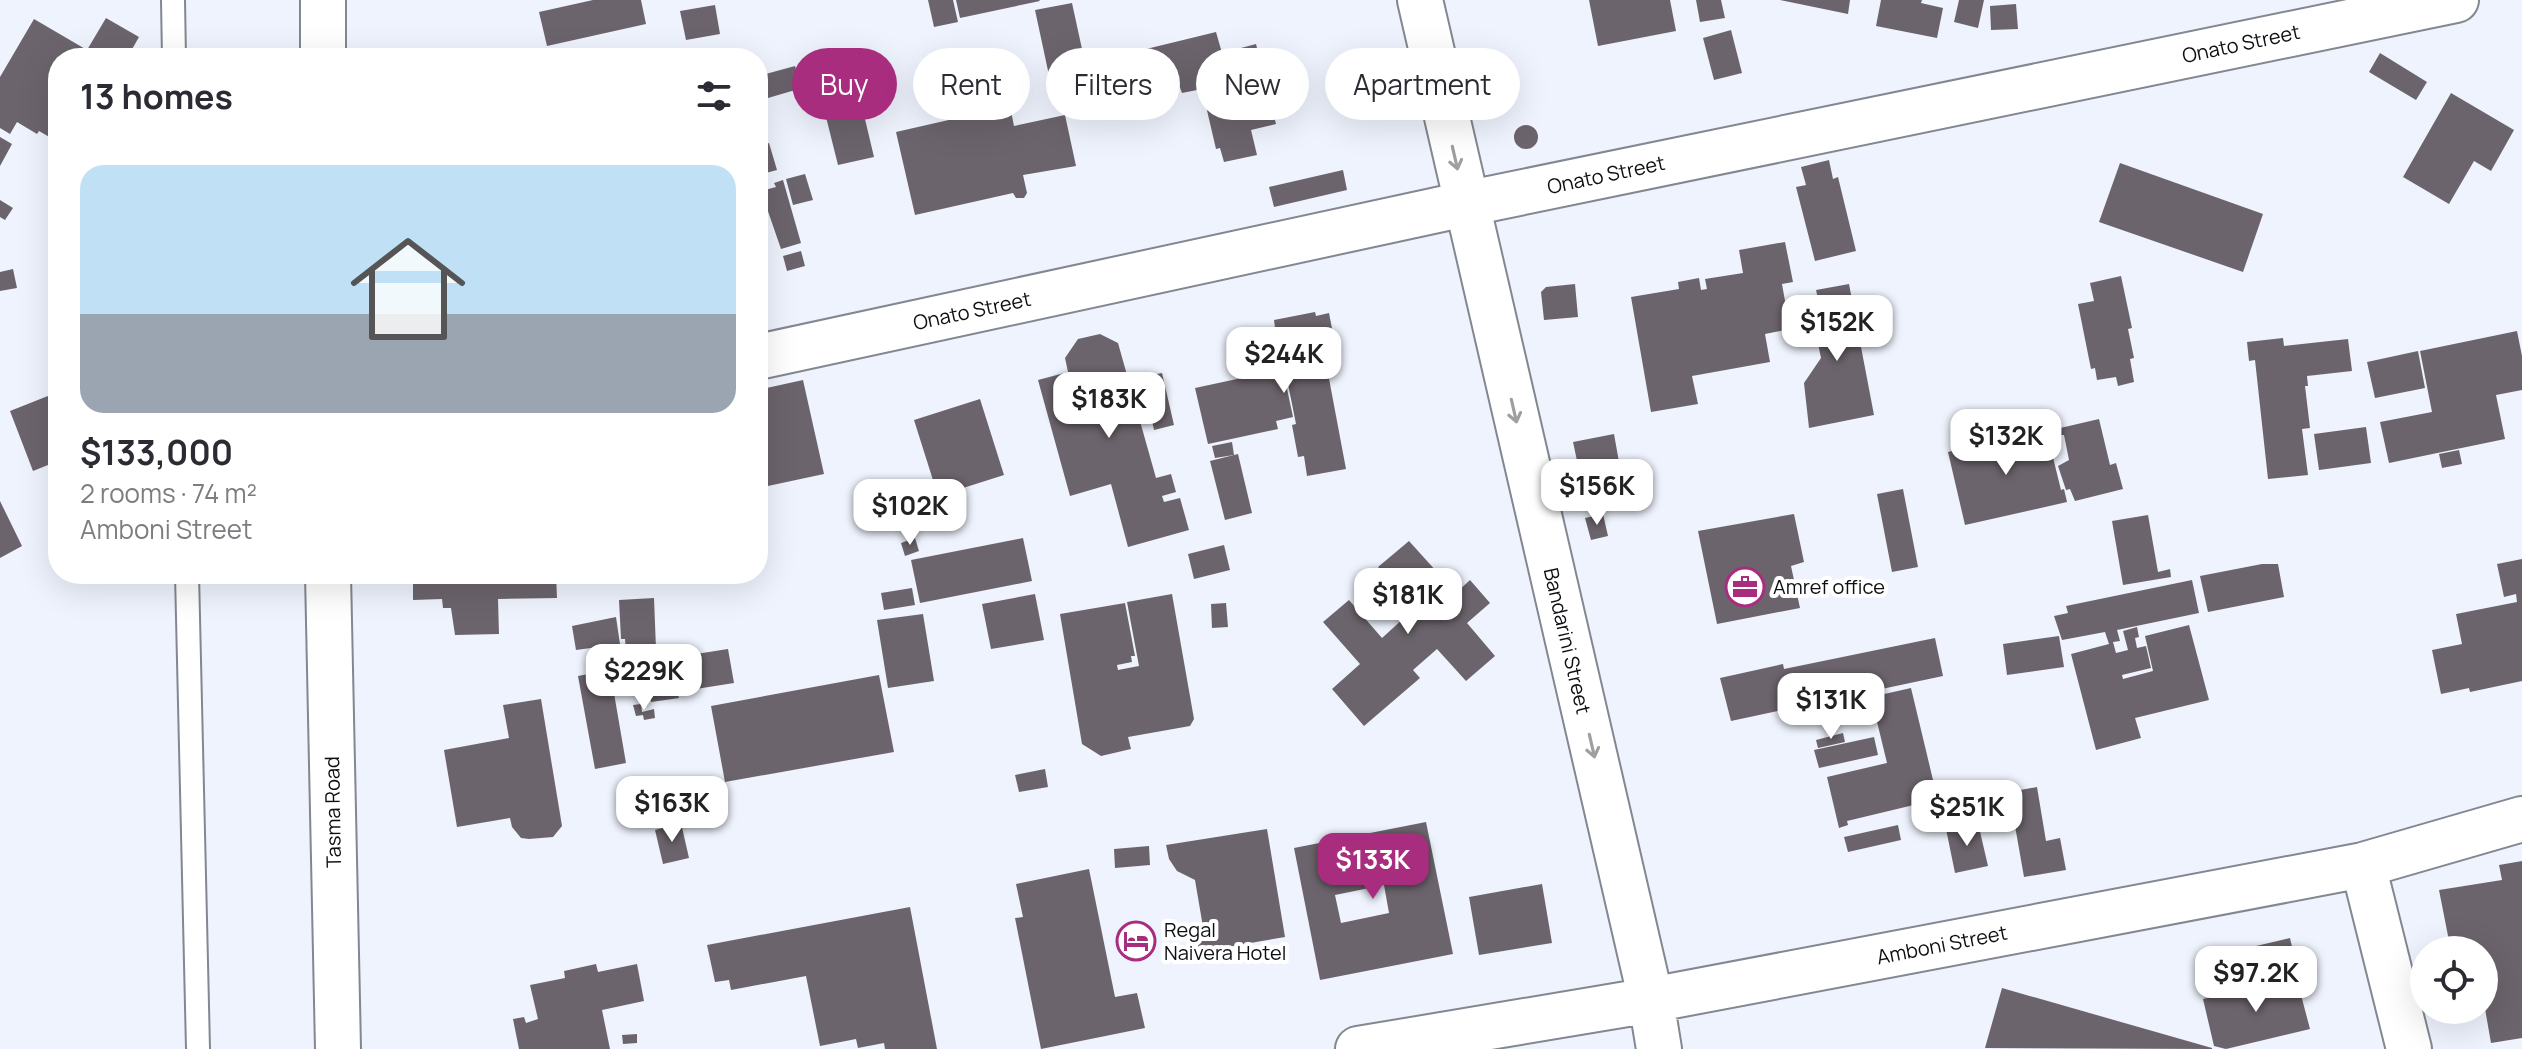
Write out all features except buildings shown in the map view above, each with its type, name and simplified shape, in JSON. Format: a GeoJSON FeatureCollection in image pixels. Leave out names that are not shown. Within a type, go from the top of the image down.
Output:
{"type":"FeatureCollection","features":[{"type":"Feature","properties":{"kind":"street"},"geometry":{"type":"LineString","coordinates":[[323,0],[323,48]]}},
{"type":"Feature","properties":{"kind":"street","name":"Bandarini Street"},"geometry":{"type":"LineString","coordinates":[[1420,0],[1651,1000],[1659,1049]]}},
{"type":"Feature","properties":{"kind":"street","name":"Onato Street"},"geometry":{"type":"LineString","coordinates":[[768,355],[1465,204],[2456,0]]}},
{"type":"Feature","properties":{"kind":"street","name":"Tasma Road"},"geometry":{"type":"LineString","coordinates":[[328,584],[338,1049]]}},
{"type":"Feature","properties":{"kind":"street","name":"Amboni Street"},"geometry":{"type":"LineString","coordinates":[[1358,1049],[1651,1000],[2363,865],[2522,819]]}},
{"type":"Feature","properties":{"kind":"street"},"geometry":{"type":"LineString","coordinates":[[2363,865],[2409,1049]]}},
{"type":"Feature","properties":{"kind":"lane"},"geometry":{"type":"LineString","coordinates":[[173,0],[174,48]]}},
{"type":"Feature","properties":{"kind":"lane"},"geometry":{"type":"LineString","coordinates":[[187,584],[198,1049]]}},
{"type":"Feature","properties":{"kind":"place","name":"Amref office"},"geometry":{"type":"Point","coordinates":[1745,587]}},
{"type":"Feature","properties":{"kind":"place","name":"Regal Naivera Hotel"},"geometry":{"type":"Point","coordinates":[1136,941]}}]}
